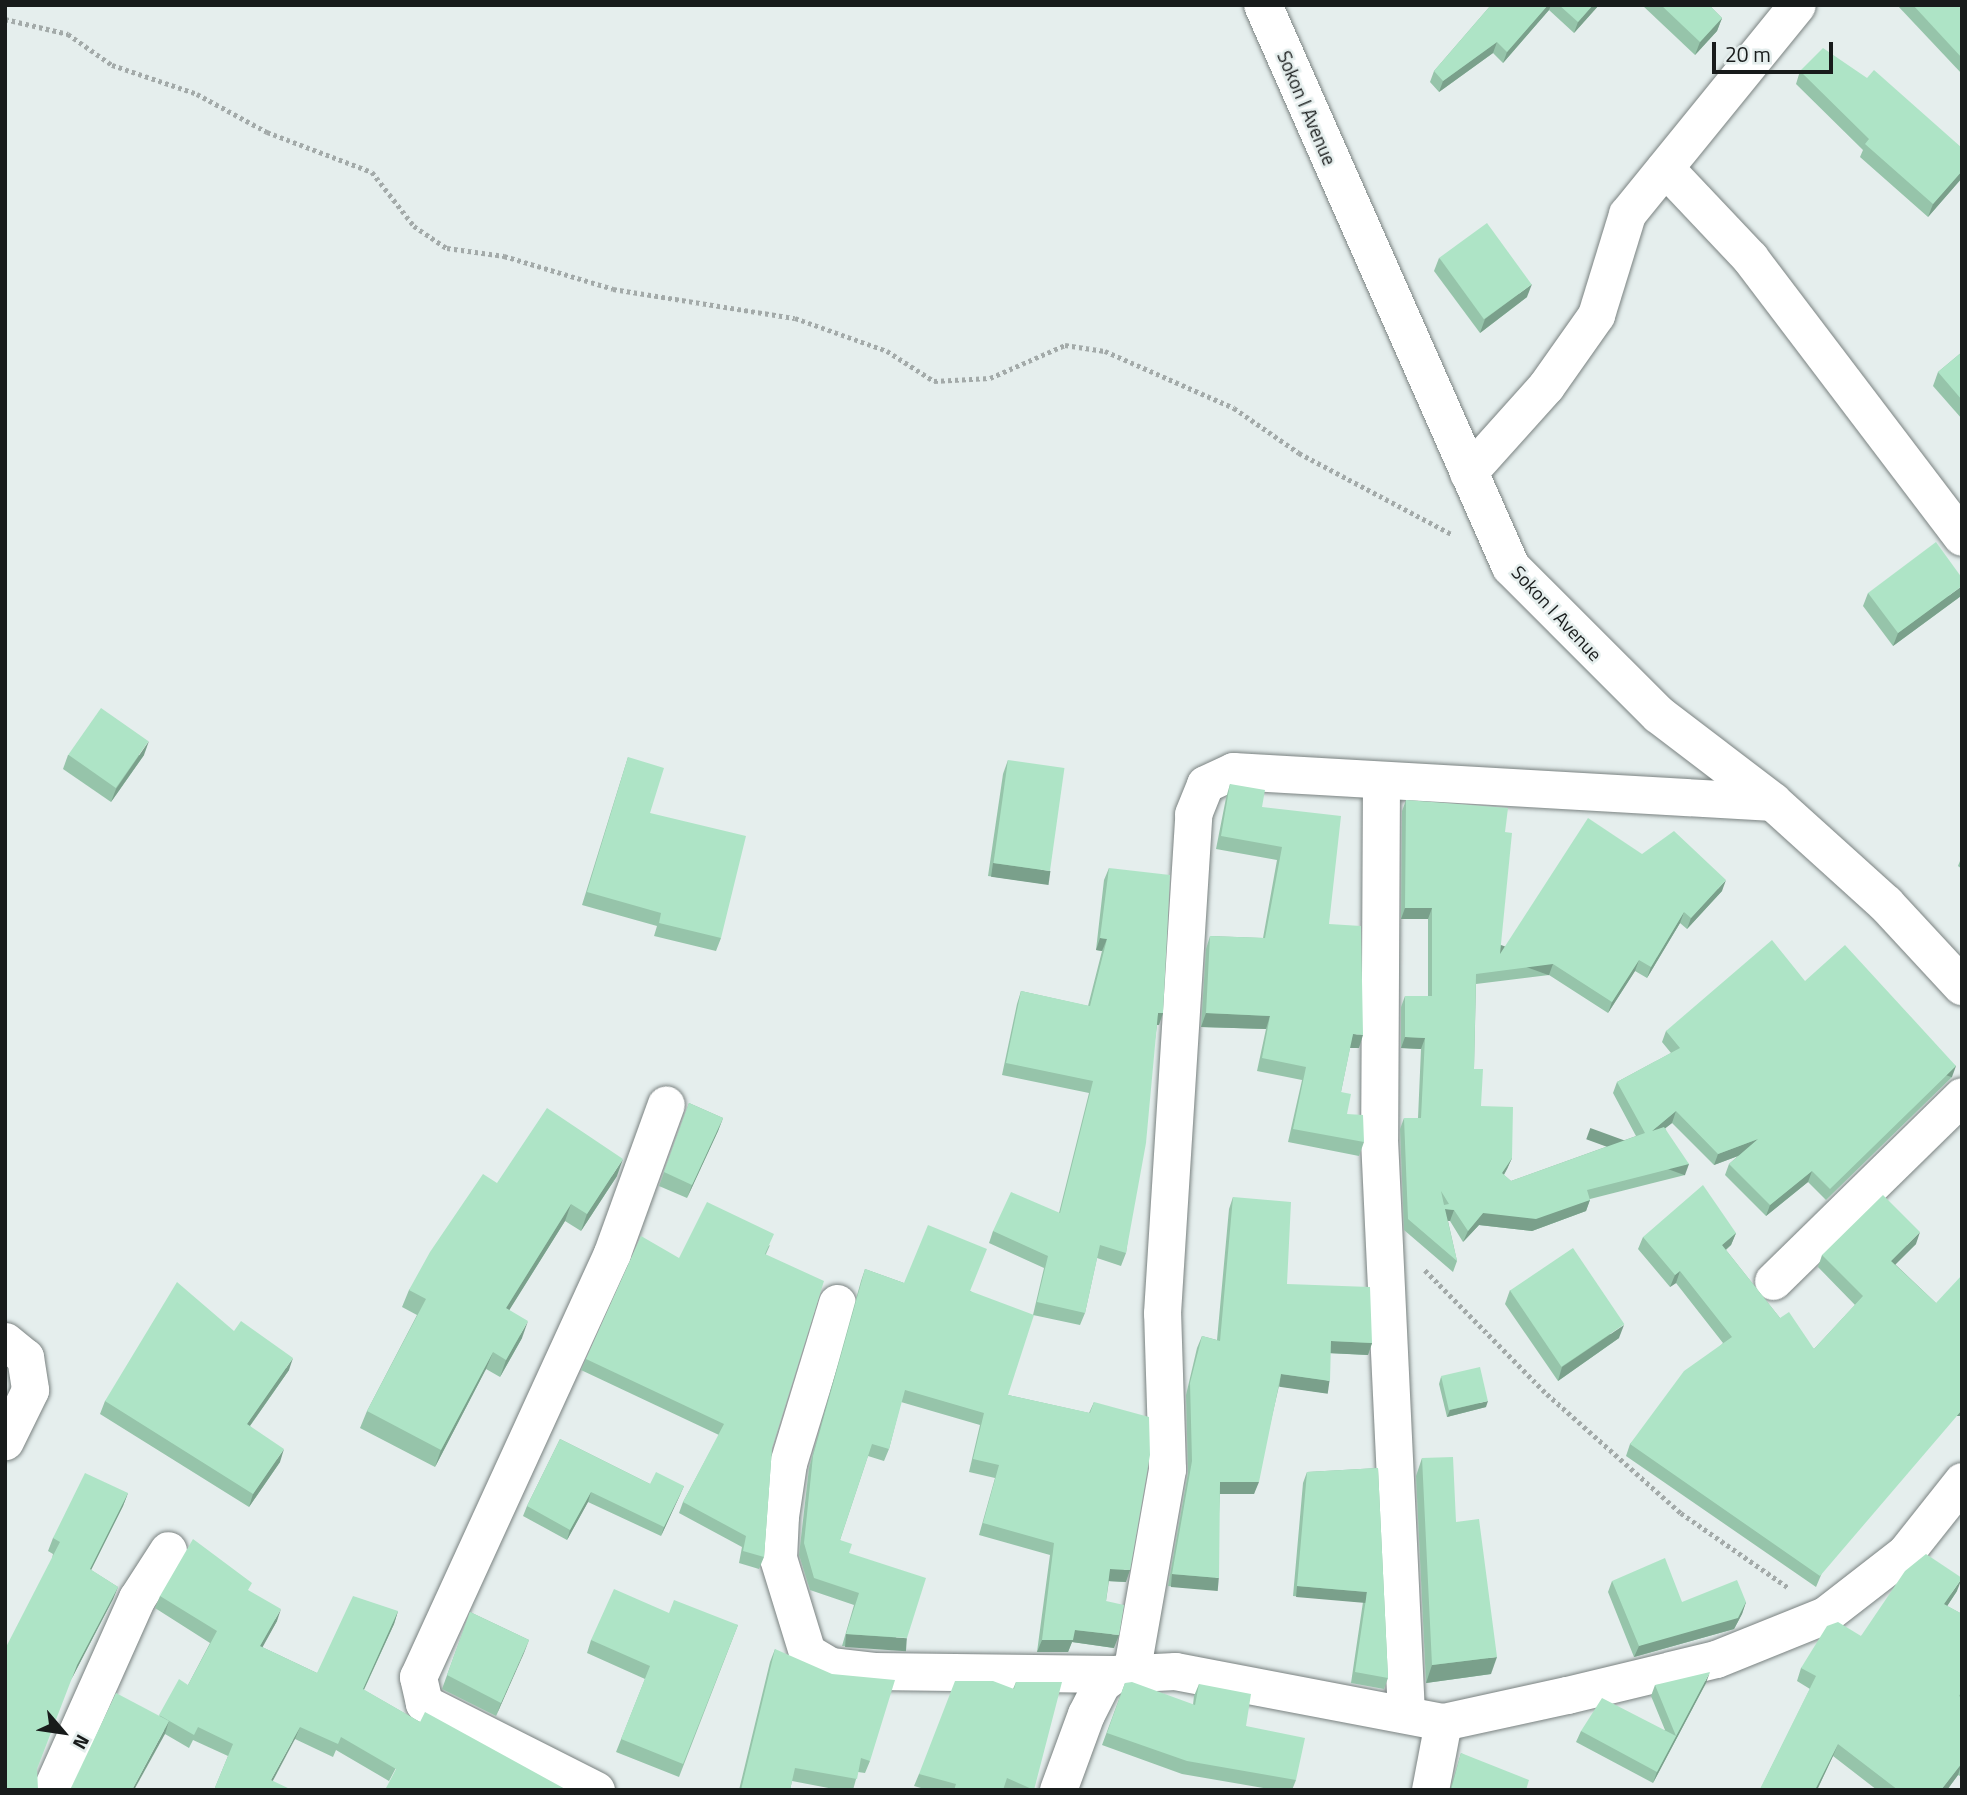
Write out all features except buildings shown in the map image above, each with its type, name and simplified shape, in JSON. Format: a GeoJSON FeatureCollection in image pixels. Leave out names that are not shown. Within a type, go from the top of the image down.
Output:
{"type":"FeatureCollection","features":[{"type":"Feature","properties":{"kind":"street","name":"Sokon I Avenue"},"geometry":{"type":"LineString","coordinates":[[1263,5],[1511,567],[1659,715],[1773,802],[1886,904],[1962,986]]}},
{"type":"Feature","properties":{"kind":"street"},"geometry":{"type":"LineString","coordinates":[[1468,473],[1546,386],[1595,315],[1627,214],[1797,5]]}},
{"type":"Feature","properties":{"kind":"street"},"geometry":{"type":"LineString","coordinates":[[1665,168],[1750,258],[1962,537]]}},
{"type":"Feature","properties":{"kind":"street"},"geometry":{"type":"LineString","coordinates":[[1058,1790],[1086,1714],[1102,1683],[1123,1671],[1167,1469],[1163,1313],[1193,814],[1205,784],[1233,771],[1773,802]]}},
{"type":"Feature","properties":{"kind":"street"},"geometry":{"type":"LineString","coordinates":[[1381,780],[1379,1139],[1388,1237],[1406,1713]]}},
{"type":"Feature","properties":{"kind":"street"},"geometry":{"type":"LineString","coordinates":[[1773,1281],[1962,1096]]}},
{"type":"Feature","properties":{"kind":"street"},"geometry":{"type":"LineString","coordinates":[[596,1790],[424,1703],[418,1677],[607,1265],[666,1104]]}},
{"type":"Feature","properties":{"kind":"street"},"geometry":{"type":"LineString","coordinates":[[837,1303],[788,1463],[780,1516],[778,1558],[807,1652],[830,1666],[874,1671],[1123,1671],[1406,1713],[1443,1722],[1716,1659],[1825,1615],[1905,1553],[1962,1481]]}},
{"type":"Feature","properties":{"kind":"street"},"geometry":{"type":"LineString","coordinates":[[5,1341],[25,1357],[30,1390],[5,1441]]}},
{"type":"Feature","properties":{"kind":"street"},"geometry":{"type":"LineString","coordinates":[[51,1790],[137,1598],[168,1550]]}},
{"type":"Feature","properties":{"kind":"street"},"geometry":{"type":"LineString","coordinates":[[1430,1790],[1443,1722]]}},
{"type":"Feature","properties":{"kind":"path"},"geometry":{"type":"LineString","coordinates":[[5,19],[68,34],[112,65],[149,75],[267,132],[372,172],[414,226],[447,248],[504,256],[613,289],[795,318],[887,351],[934,381],[990,378],[1065,345],[1161,371],[1511,567]]}},
{"type":"Feature","properties":{"kind":"path"},"geometry":{"type":"LineString","coordinates":[[1388,1237],[1469,1309],[1547,1394],[1681,1513],[1825,1615]]}}]}
